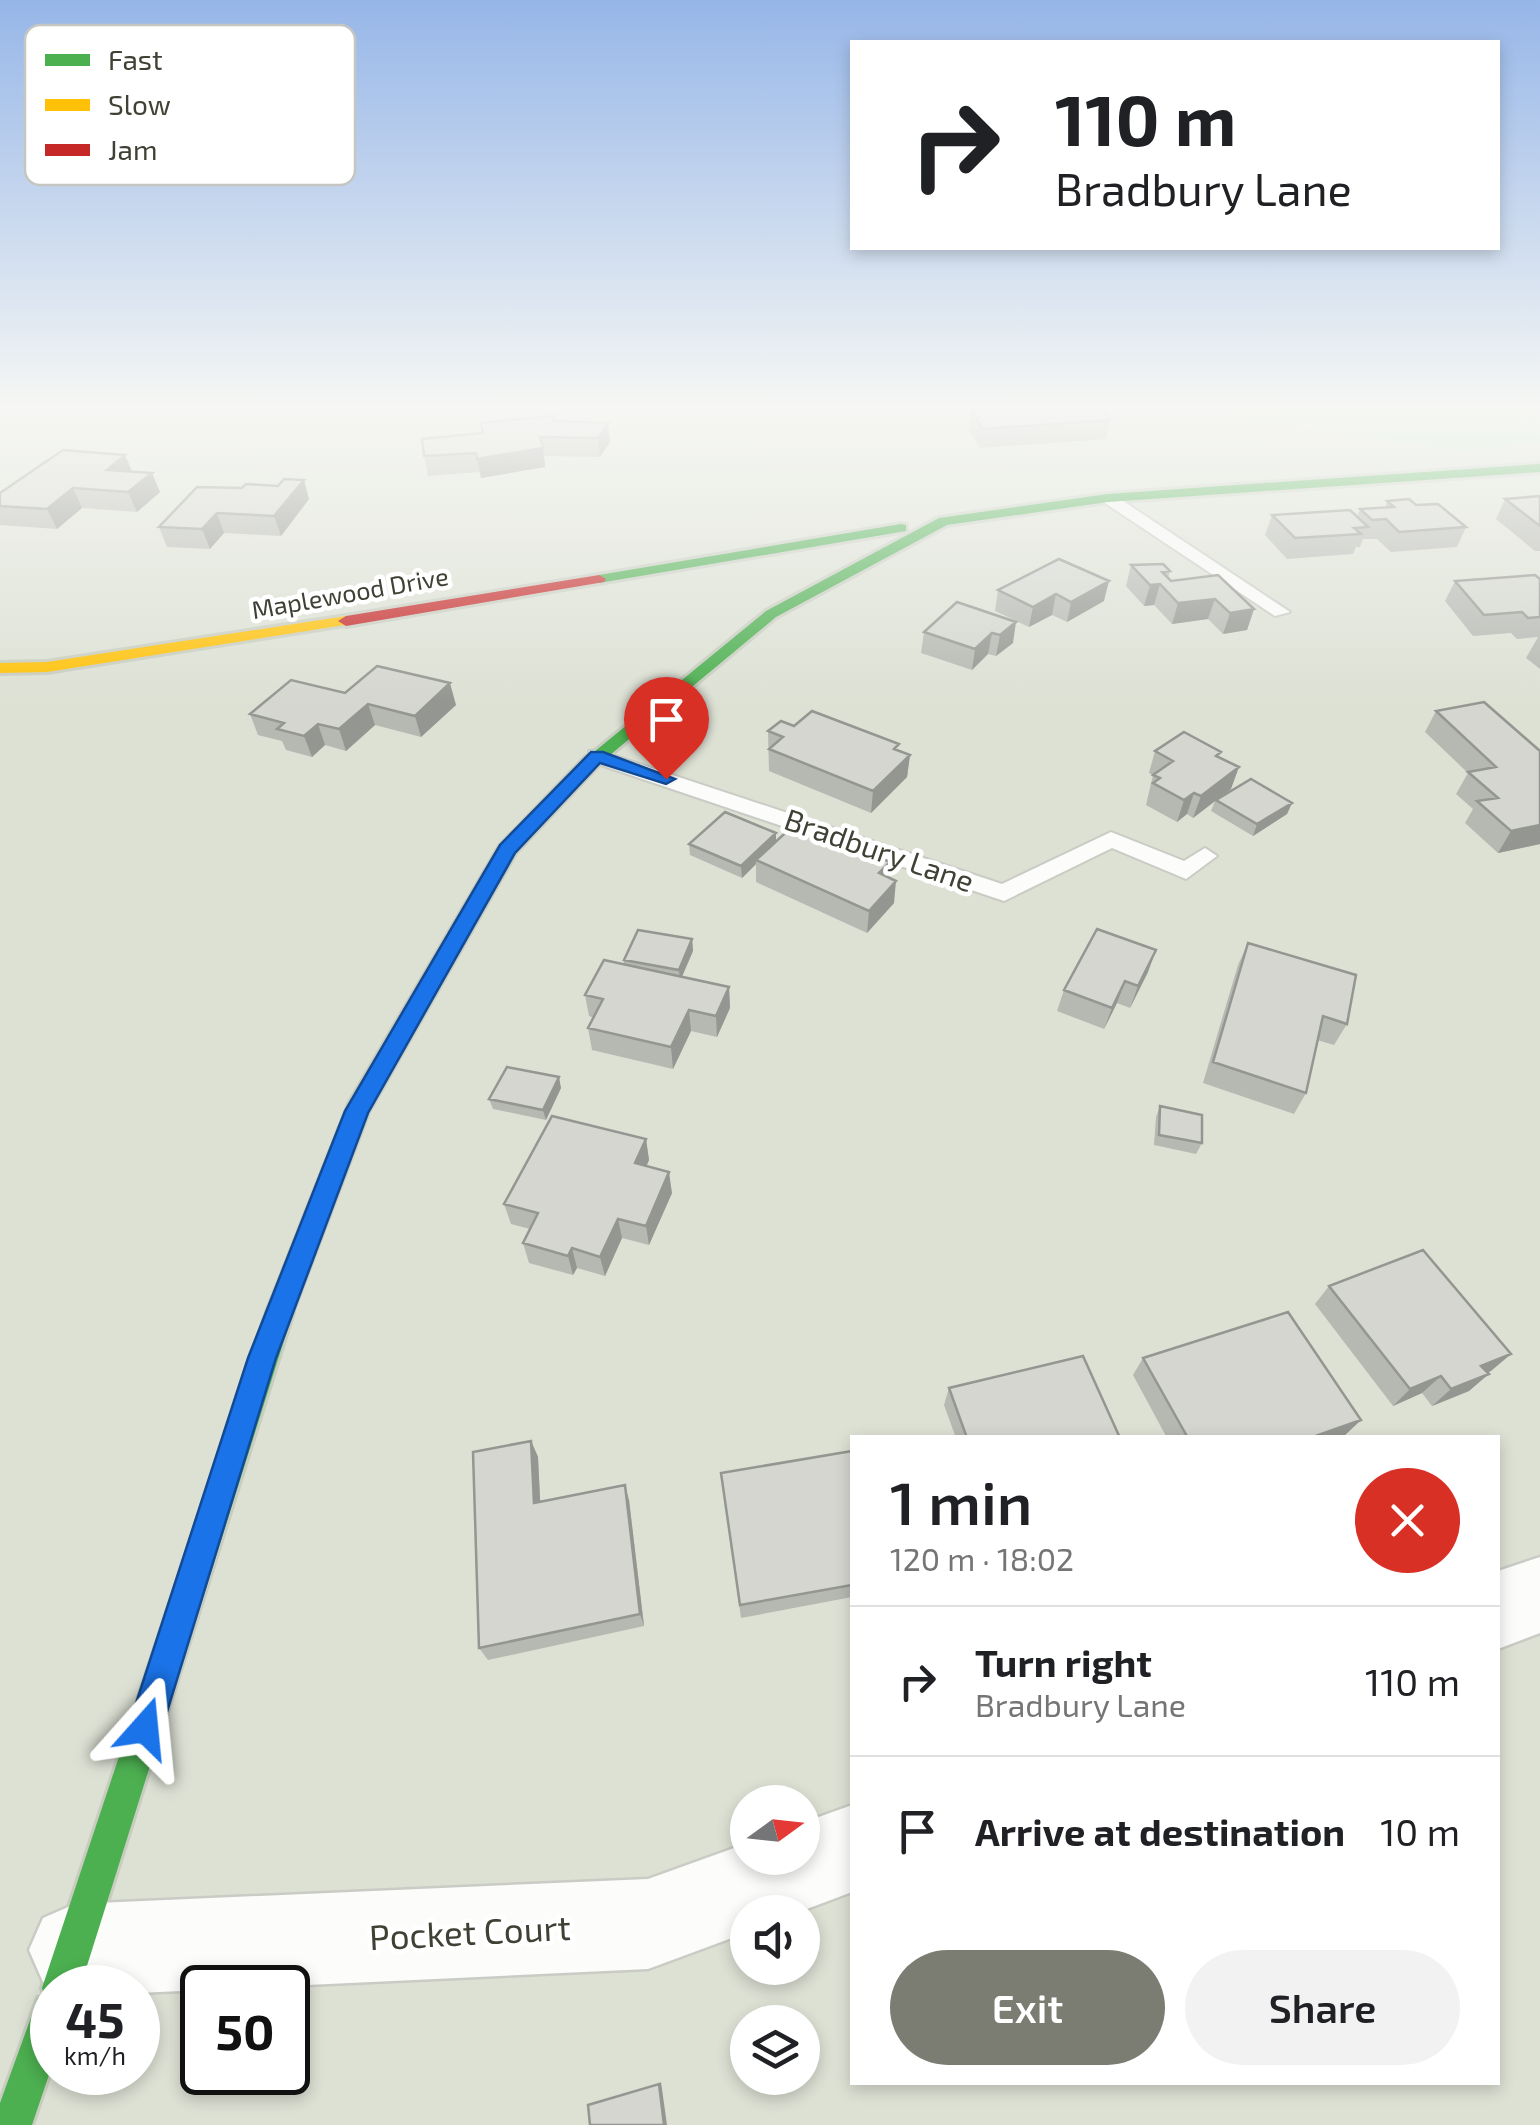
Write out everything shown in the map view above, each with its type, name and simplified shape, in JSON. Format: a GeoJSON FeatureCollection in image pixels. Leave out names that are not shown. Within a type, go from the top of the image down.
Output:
{"type":"FeatureCollection","features":[{"type":"Feature","properties":{"kind":"main road","name":"Maplewood Drive"},"geometry":{"type":"LineString","coordinates":[[0,668],[47,667],[223,642],[1057,505]]}},
{"type":"Feature","properties":{"kind":"main road"},"geometry":{"type":"LineString","coordinates":[[69,1965],[262,1358],[357,1111],[507,850],[597,756],[771,614],[944,521]]}},
{"type":"Feature","properties":{"kind":"main road"},"geometry":{"type":"LineString","coordinates":[[12,2125],[30,2075]]}},
{"type":"Feature","properties":{"kind":"street"},"geometry":{"type":"LineString","coordinates":[[1500,1609],[1540,1595]]}},
{"type":"Feature","properties":{"kind":"street","name":"Pocket Court"},"geometry":{"type":"LineString","coordinates":[[160,1973],[648,1924],[850,1850]]}},
{"type":"Feature","properties":{"kind":"lane"},"geometry":{"type":"LineString","coordinates":[[1119,505],[1281,612]]}},
{"type":"Feature","properties":{"kind":"lane","name":"Bradbury Lane"},"geometry":{"type":"LineString","coordinates":[[597,756],[1004,893],[1111,838],[1186,871],[1205,856]]}},
{"type":"Feature","properties":{"kind":"shaded area"},"geometry":{"type":"Polygon","coordinates":[[[0,505],[1540,505],[1540,2125],[0,2125],[0,505]]]}},
{"type":"Feature","properties":{"kind":"building"},"geometry":{"type":"Polygon","coordinates":[[[0,505],[52,505],[47,509],[0,505]]]}},
{"type":"Feature","properties":{"kind":"building"},"geometry":{"type":"Polygon","coordinates":[[[180,505],[283,505],[274,516],[217,513],[202,529],[159,527],[180,505]]]}},
{"type":"Feature","properties":{"kind":"building"},"geometry":{"type":"Polygon","coordinates":[[[1439,505],[1466,527],[1399,532],[1386,519],[1372,520],[1360,509],[1439,505]]]}},
{"type":"Feature","properties":{"kind":"building"},"geometry":{"type":"Polygon","coordinates":[[[1513,505],[1540,505],[1540,526],[1513,505]]]}},
{"type":"Feature","properties":{"kind":"building"},"geometry":{"type":"Polygon","coordinates":[[[1350,510],[1368,527],[1354,528],[1361,534],[1295,538],[1272,515],[1350,510]]]}},
{"type":"Feature","properties":{"kind":"building"},"geometry":{"type":"Polygon","coordinates":[[[1059,559],[1109,581],[1071,602],[1056,594],[1033,607],[998,590],[1059,559]]]}},
{"type":"Feature","properties":{"kind":"building"},"geometry":{"type":"Polygon","coordinates":[[[1163,564],[1170,571],[1162,572],[1171,581],[1218,575],[1254,609],[1230,613],[1215,599],[1178,603],[1160,584],[1150,585],[1131,565],[1163,564]]]}},
{"type":"Feature","properties":{"kind":"building"},"geometry":{"type":"Polygon","coordinates":[[[1535,575],[1540,579],[1540,617],[1528,618],[1522,612],[1484,615],[1455,581],[1535,575]]]}},
{"type":"Feature","properties":{"kind":"building"},"geometry":{"type":"Polygon","coordinates":[[[957,602],[1016,622],[1000,635],[992,633],[975,649],[924,632],[957,602]]]}},
{"type":"Feature","properties":{"kind":"building"},"geometry":{"type":"Polygon","coordinates":[[[377,666],[450,683],[415,716],[368,704],[339,729],[318,724],[304,736],[277,729],[284,723],[250,714],[291,680],[345,693],[377,666]]]}},
{"type":"Feature","properties":{"kind":"building"},"geometry":{"type":"Polygon","coordinates":[[[1484,702],[1540,751],[1540,825],[1511,831],[1477,801],[1498,798],[1468,772],[1496,767],[1436,711],[1484,702]]]}},
{"type":"Feature","properties":{"kind":"building"},"geometry":{"type":"Polygon","coordinates":[[[812,711],[899,744],[894,749],[910,755],[873,791],[769,749],[783,737],[768,731],[781,721],[794,726],[812,711]]]}},
{"type":"Feature","properties":{"kind":"building"},"geometry":{"type":"Polygon","coordinates":[[[1184,732],[1221,752],[1216,756],[1239,767],[1201,796],[1194,793],[1184,800],[1153,783],[1160,778],[1153,775],[1173,761],[1155,751],[1184,732]]]}},
{"type":"Feature","properties":{"kind":"building"},"geometry":{"type":"Polygon","coordinates":[[[1251,779],[1292,803],[1257,824],[1216,800],[1251,779]]]}},
{"type":"Feature","properties":{"kind":"building"},"geometry":{"type":"Polygon","coordinates":[[[725,812],[776,833],[741,866],[689,844],[725,812]]]}},
{"type":"Feature","properties":{"kind":"building"},"geometry":{"type":"Polygon","coordinates":[[[797,822],[890,862],[879,873],[896,881],[869,911],[756,860],[797,822]]]}},
{"type":"Feature","properties":{"kind":"building"},"geometry":{"type":"Polygon","coordinates":[[[1097,929],[1156,950],[1138,986],[1125,981],[1112,1008],[1064,990],[1097,929]]]}},
{"type":"Feature","properties":{"kind":"building"},"geometry":{"type":"Polygon","coordinates":[[[638,930],[692,939],[679,970],[624,960],[638,930]]]}},
{"type":"Feature","properties":{"kind":"building"},"geometry":{"type":"Polygon","coordinates":[[[1248,943],[1356,975],[1347,1024],[1323,1016],[1306,1093],[1213,1062],[1248,943]]]}},
{"type":"Feature","properties":{"kind":"building"},"geometry":{"type":"Polygon","coordinates":[[[604,960],[729,987],[716,1016],[689,1010],[671,1047],[588,1028],[603,999],[585,995],[604,960]]]}},
{"type":"Feature","properties":{"kind":"building"},"geometry":{"type":"Polygon","coordinates":[[[507,1067],[559,1077],[543,1110],[489,1099],[507,1067]]]}},
{"type":"Feature","properties":{"kind":"building"},"geometry":{"type":"Polygon","coordinates":[[[1160,1106],[1202,1115],[1202,1143],[1159,1135],[1160,1106]]]}},
{"type":"Feature","properties":{"kind":"building"},"geometry":{"type":"Polygon","coordinates":[[[552,1116],[646,1139],[635,1163],[669,1172],[646,1226],[618,1219],[600,1257],[572,1248],[568,1256],[523,1243],[538,1213],[504,1204],[552,1116]]]}},
{"type":"Feature","properties":{"kind":"building"},"geometry":{"type":"Polygon","coordinates":[[[1423,1250],[1511,1354],[1481,1366],[1489,1374],[1451,1389],[1441,1376],[1410,1389],[1329,1286],[1423,1250]]]}},
{"type":"Feature","properties":{"kind":"building"},"geometry":{"type":"Polygon","coordinates":[[[1288,1312],[1361,1420],[1318,1435],[1186,1435],[1143,1358],[1288,1312]]]}},
{"type":"Feature","properties":{"kind":"building"},"geometry":{"type":"Polygon","coordinates":[[[1083,1356],[1119,1435],[966,1435],[949,1388],[1083,1356]]]}},
{"type":"Feature","properties":{"kind":"building"},"geometry":{"type":"Polygon","coordinates":[[[531,1441],[534,1503],[625,1485],[640,1614],[479,1648],[473,1452],[531,1441]]]}},
{"type":"Feature","properties":{"kind":"building"},"geometry":{"type":"Polygon","coordinates":[[[850,1451],[850,1585],[740,1605],[721,1473],[850,1451]]]}},
{"type":"Feature","properties":{"kind":"building"},"geometry":{"type":"Polygon","coordinates":[[[659,2084],[664,2125],[590,2125],[588,2105],[659,2084]]]}},
{"type":"Feature","properties":{"kind":"traffic: fast"},"geometry":{"type":"LineString","coordinates":[[592,761],[771,614],[944,521],[1057,505]]}},
{"type":"Feature","properties":{"kind":"traffic: fast"},"geometry":{"type":"LineString","coordinates":[[599,579],[901,528]]}},
{"type":"Feature","properties":{"kind":"traffic: fast"},"geometry":{"type":"LineString","coordinates":[[68,1965],[280,1312]]}},
{"type":"Feature","properties":{"kind":"traffic: fast"},"geometry":{"type":"LineString","coordinates":[[12,2125],[30,2074]]}},
{"type":"Feature","properties":{"kind":"traffic: slow"},"geometry":{"type":"LineString","coordinates":[[0,668],[47,667],[346,621]]}},
{"type":"Feature","properties":{"kind":"traffic: slow"},"geometry":{"type":"LineString","coordinates":[[280,1312],[357,1111],[507,850],[592,761]]}},
{"type":"Feature","properties":{"kind":"traffic: jam"},"geometry":{"type":"LineString","coordinates":[[346,621],[599,579]]}},
{"type":"Feature","properties":{"kind":"route"},"geometry":{"type":"LineString","coordinates":[[145,1728],[262,1358],[357,1111],[507,850],[597,756],[666,779]]}}]}
